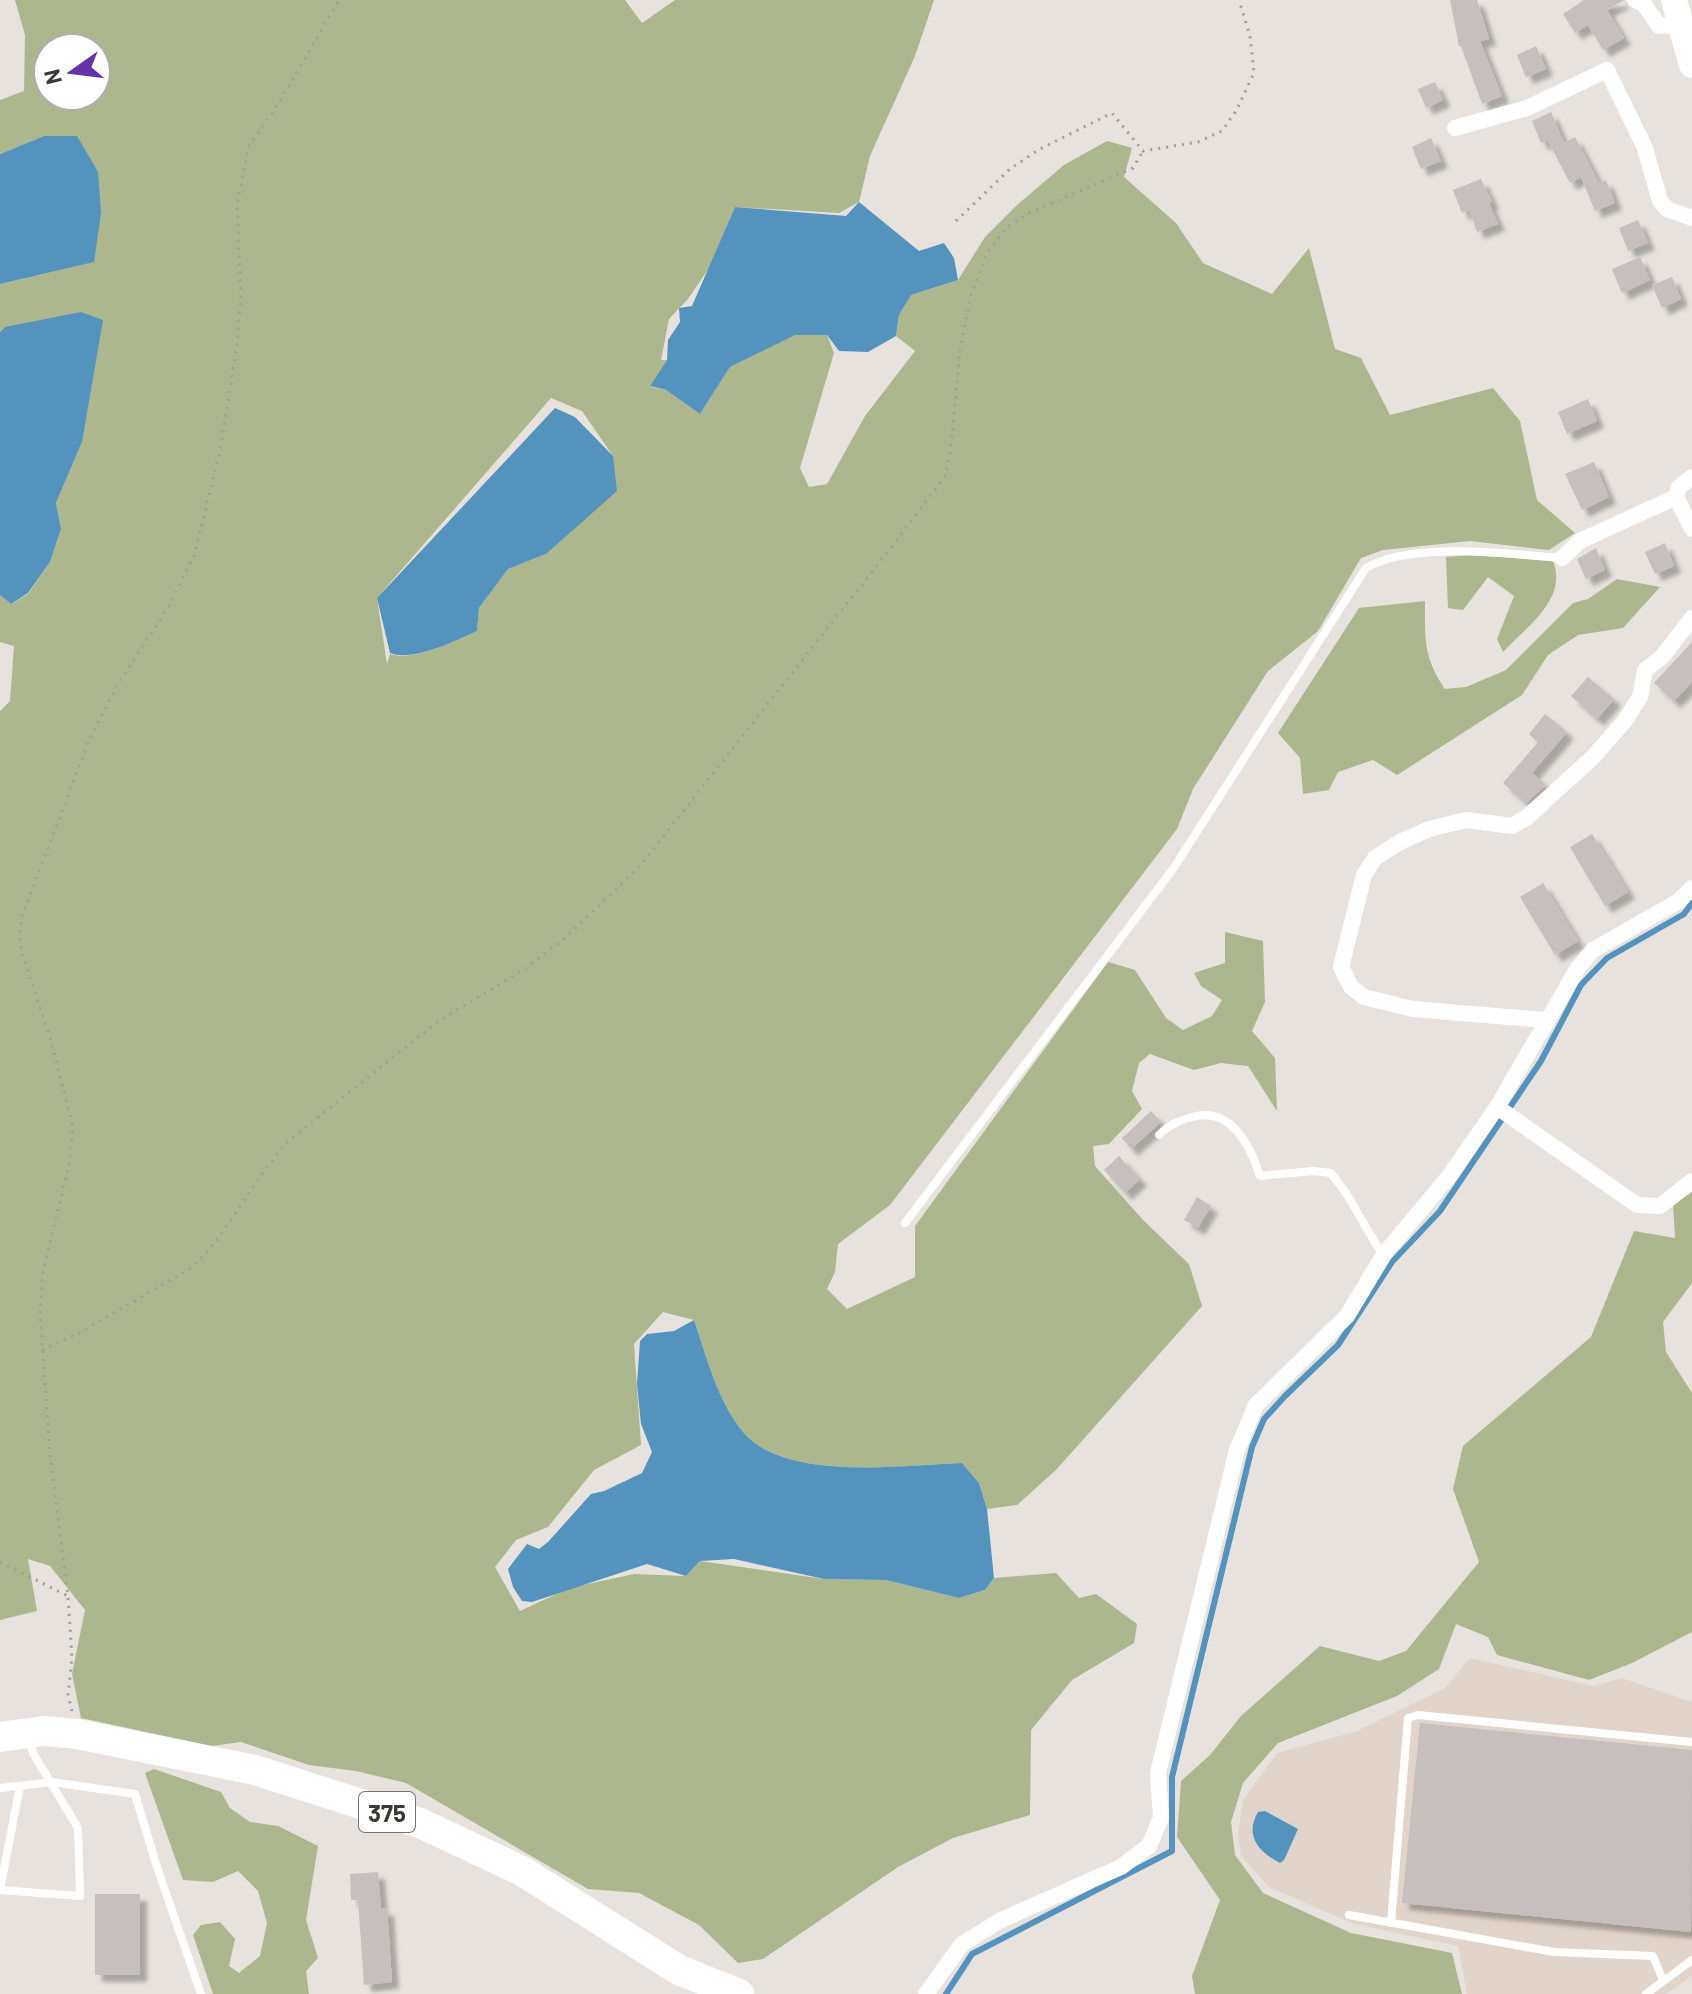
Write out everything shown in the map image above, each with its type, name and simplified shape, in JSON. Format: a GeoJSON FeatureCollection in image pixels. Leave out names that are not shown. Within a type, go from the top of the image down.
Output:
{"type":"FeatureCollection","features":[{"type":"Feature","properties":{"kind":"highway","name":"375"},"geometry":{"type":"LineString","coordinates":[[15,1735],[44,1731],[77,1734],[255,1770],[420,1823],[522,1871],[679,1970],[739,1994]]}},
{"type":"Feature","properties":{"kind":"main road"},"geometry":{"type":"LineString","coordinates":[[1678,12],[1692,65]]}},
{"type":"Feature","properties":{"kind":"street"},"geometry":{"type":"LineString","coordinates":[[1635,0],[1643,3],[1659,26],[1678,12]]}},
{"type":"Feature","properties":{"kind":"street"},"geometry":{"type":"LineString","coordinates":[[1455,128],[1527,108],[1607,70],[1645,148],[1660,201],[1667,209],[1692,218]]}},
{"type":"Feature","properties":{"kind":"street"},"geometry":{"type":"LineString","coordinates":[[1692,477],[1679,487],[1676,497],[1692,529]]}},
{"type":"Feature","properties":{"kind":"street"},"geometry":{"type":"LineString","coordinates":[[1562,558],[1580,541],[1676,497]]}},
{"type":"Feature","properties":{"kind":"street"},"geometry":{"type":"LineString","coordinates":[[1545,1020],[1413,1009],[1372,1000],[1351,987],[1341,967],[1364,875],[1375,858],[1429,829],[1466,820],[1512,826],[1526,818],[1592,758],[1624,722],[1640,697],[1645,670],[1662,657],[1692,618]]}},
{"type":"Feature","properties":{"kind":"street"},"geometry":{"type":"LineString","coordinates":[[926,1994],[962,1944],[1001,1920],[1121,1867],[1149,1846],[1161,1818],[1158,1773],[1237,1450],[1256,1405],[1347,1316],[1385,1253],[1504,1112],[1545,1020],[1593,950],[1679,901],[1692,888]]}},
{"type":"Feature","properties":{"kind":"street"},"geometry":{"type":"LineString","coordinates":[[1504,1112],[1637,1205],[1660,1206],[1692,1181]]}},
{"type":"Feature","properties":{"kind":"lane"},"geometry":{"type":"LineString","coordinates":[[905,1223],[1173,869],[1366,568],[1380,559],[1395,556],[1468,550],[1562,558]]}},
{"type":"Feature","properties":{"kind":"lane"},"geometry":{"type":"LineString","coordinates":[[1159,1135],[1171,1123],[1198,1115],[1213,1115],[1226,1121],[1242,1135],[1260,1176],[1313,1171],[1331,1173],[1377,1246],[1385,1253]]}},
{"type":"Feature","properties":{"kind":"lane"},"geometry":{"type":"LineString","coordinates":[[1391,1923],[1408,1718],[1418,1715],[1692,1742]]}},
{"type":"Feature","properties":{"kind":"lane"},"geometry":{"type":"LineString","coordinates":[[15,1735],[33,1753],[78,1828],[80,1896],[0,1890],[20,1786]]}},
{"type":"Feature","properties":{"kind":"lane"},"geometry":{"type":"LineString","coordinates":[[0,1788],[52,1782],[135,1794],[201,1994]]}},
{"type":"Feature","properties":{"kind":"lane"},"geometry":{"type":"LineString","coordinates":[[1349,1915],[1554,1952],[1653,1956],[1663,1980]]}},
{"type":"Feature","properties":{"kind":"lane"},"geometry":{"type":"LineString","coordinates":[[1646,1994],[1692,1960]]}},
{"type":"Feature","properties":{"kind":"path"},"geometry":{"type":"LineString","coordinates":[[77,1734],[68,1695],[72,1658],[68,1596],[50,1454],[40,1311],[43,1271],[69,1164],[73,1127],[50,1037],[22,954],[22,916],[90,738],[119,682],[169,606],[194,556],[220,451],[237,345],[241,294],[237,205],[249,146],[278,104],[339,0]]}},
{"type":"Feature","properties":{"kind":"path"},"geometry":{"type":"LineString","coordinates":[[1143,151],[1198,142],[1222,131],[1236,111],[1254,73],[1250,36],[1239,0]]}},
{"type":"Feature","properties":{"kind":"path"},"geometry":{"type":"LineString","coordinates":[[956,221],[1011,168],[1040,149],[1112,113],[1143,151]]}},
{"type":"Feature","properties":{"kind":"path"},"geometry":{"type":"LineString","coordinates":[[42,1350],[79,1333],[193,1267],[218,1239],[286,1143],[437,1022],[525,969],[566,937],[640,866],[945,476],[951,448],[960,350],[971,295],[988,252],[1006,228],[1029,213],[1133,168],[1143,151]]}},
{"type":"Feature","properties":{"kind":"path"},"geometry":{"type":"LineString","coordinates":[[0,1562],[68,1596]]}},
{"type":"Feature","properties":{"kind":"shaded area"},"geometry":{"type":"Polygon","coordinates":[[[1470,1658],[1593,1686],[1622,1678],[1692,1702],[1692,1976],[1666,1994],[1467,1994],[1458,1946],[1354,1924],[1269,1887],[1241,1856],[1238,1835],[1243,1800],[1277,1753],[1357,1731],[1445,1688],[1470,1658]]]}},
{"type":"Feature","properties":{"kind":"green space"},"geometry":{"type":"Polygon","coordinates":[[[15,0],[625,0],[642,23],[675,0],[934,0],[915,56],[870,156],[859,202],[839,213],[735,207],[709,268],[688,299],[669,319],[661,360],[667,360],[651,387],[666,390],[700,414],[730,367],[793,335],[827,335],[834,353],[800,468],[809,487],[827,484],[865,416],[915,351],[896,336],[899,315],[911,295],[958,280],[985,237],[1017,205],[1064,165],[1107,141],[1132,148],[1124,177],[1176,223],[1203,263],[1272,294],[1309,248],[1335,349],[1361,358],[1390,415],[1493,388],[1520,421],[1537,500],[1575,533],[1549,550],[1470,541],[1383,550],[1361,558],[1318,631],[1268,671],[1193,789],[1177,829],[890,1205],[838,1244],[835,1272],[827,1289],[847,1309],[915,1277],[915,1226],[1108,962],[1135,970],[1166,1018],[1183,1030],[1212,1016],[1222,1000],[1201,986],[1194,973],[1225,963],[1225,932],[1263,941],[1265,1002],[1252,1031],[1275,1058],[1277,1111],[1248,1066],[1221,1063],[1194,1070],[1150,1054],[1139,1063],[1132,1091],[1142,1109],[1109,1144],[1093,1146],[1095,1166],[1144,1221],[1189,1264],[1202,1306],[1056,1470],[1017,1505],[987,1509],[979,1483],[962,1463],[846,1467],[787,1458],[762,1448],[743,1432],[726,1406],[694,1320],[663,1312],[634,1344],[641,1445],[594,1470],[548,1527],[516,1540],[495,1567],[520,1611],[569,1588],[634,1574],[686,1576],[700,1561],[824,1579],[886,1580],[959,1598],[985,1590],[994,1578],[1056,1573],[1079,1598],[1096,1594],[1137,1624],[1134,1643],[1072,1680],[1031,1730],[1030,1815],[953,1838],[898,1867],[763,1959],[738,1963],[699,1925],[639,1893],[588,1889],[406,1783],[356,1771],[309,1765],[241,1742],[211,1746],[81,1718],[72,1674],[85,1610],[50,1566],[28,1559],[37,1611],[0,1620],[0,711],[10,701],[14,646],[0,642],[0,595],[11,604],[28,594],[50,562],[61,529],[56,503],[82,442],[6,327],[0,332],[0,284],[93,262],[44,136],[0,154],[0,100],[24,91],[25,35],[15,0]],[[551,398],[377,598],[387,664],[390,654],[422,653],[477,631],[479,608],[508,569],[546,554],[613,456],[582,411],[551,398]]]}},
{"type":"Feature","properties":{"kind":"green space"},"geometry":{"type":"Polygon","coordinates":[[[1470,555],[1553,561],[1555,588],[1550,600],[1503,652],[1497,639],[1514,596],[1488,577],[1463,610],[1448,608],[1446,557],[1470,555]]]}},
{"type":"Feature","properties":{"kind":"green space"},"geometry":{"type":"Polygon","coordinates":[[[1617,579],[1660,587],[1623,628],[1578,635],[1548,655],[1522,695],[1397,775],[1373,760],[1338,772],[1329,790],[1303,794],[1300,758],[1278,733],[1359,608],[1425,601],[1429,657],[1438,678],[1445,689],[1466,687],[1506,670],[1573,603],[1588,599],[1617,579]]]}},
{"type":"Feature","properties":{"kind":"green space"},"geometry":{"type":"Polygon","coordinates":[[[1692,1192],[1692,1283],[1663,1322],[1666,1352],[1692,1393],[1692,1632],[1632,1663],[1589,1680],[1497,1655],[1488,1637],[1456,1624],[1439,1669],[1397,1696],[1278,1743],[1243,1783],[1231,1822],[1235,1855],[1263,1893],[1351,1933],[1452,1953],[1462,1994],[1195,1994],[1192,1976],[1220,1900],[1177,1837],[1181,1781],[1210,1755],[1241,1716],[1320,1646],[1379,1661],[1406,1651],[1479,1562],[1453,1489],[1463,1446],[1591,1337],[1634,1231],[1675,1238],[1673,1204],[1692,1192]]]}},
{"type":"Feature","properties":{"kind":"green space"},"geometry":{"type":"Polygon","coordinates":[[[154,1769],[221,1792],[230,1808],[250,1822],[278,1826],[318,1846],[306,1920],[318,1958],[306,1971],[309,1994],[213,1994],[193,1935],[201,1925],[220,1922],[235,1939],[229,1966],[239,1973],[260,1956],[267,1923],[258,1891],[238,1871],[213,1882],[183,1880],[145,1773],[154,1769]]]}},
{"type":"Feature","properties":{"kind":"water"},"geometry":{"type":"Polygon","coordinates":[[[44,136],[77,136],[98,172],[101,213],[94,262],[0,284],[0,154],[44,136]]]}},
{"type":"Feature","properties":{"kind":"water"},"geometry":{"type":"Polygon","coordinates":[[[859,202],[919,251],[944,243],[954,258],[958,280],[911,295],[899,315],[896,336],[868,352],[839,351],[827,335],[795,335],[730,367],[700,414],[666,390],[650,386],[667,360],[668,340],[680,322],[679,308],[692,306],[735,207],[846,216],[859,202]]]}},
{"type":"Feature","properties":{"kind":"water"},"geometry":{"type":"Polygon","coordinates":[[[81,312],[103,320],[82,442],[56,503],[61,529],[50,562],[28,593],[11,604],[0,595],[0,332],[5,327],[81,312]]]}},
{"type":"Feature","properties":{"kind":"water"},"geometry":{"type":"Polygon","coordinates":[[[555,408],[575,417],[613,456],[617,491],[546,554],[508,569],[479,608],[477,631],[422,653],[390,653],[377,598],[555,408]]]}},
{"type":"Feature","properties":{"kind":"water"},"geometry":{"type":"Polygon","coordinates":[[[694,1320],[726,1406],[743,1432],[762,1448],[787,1458],[846,1467],[962,1463],[979,1483],[987,1509],[994,1578],[985,1590],[959,1598],[886,1580],[824,1579],[734,1559],[700,1561],[686,1576],[647,1564],[532,1602],[522,1601],[513,1587],[508,1569],[527,1544],[539,1549],[591,1494],[642,1473],[652,1452],[641,1424],[637,1384],[640,1341],[647,1334],[674,1331],[694,1320]]]}},
{"type":"Feature","properties":{"kind":"water"},"geometry":{"type":"Polygon","coordinates":[[[1265,1811],[1298,1829],[1280,1863],[1260,1848],[1253,1836],[1258,1812],[1265,1811]]]}},
{"type":"Feature","properties":{"kind":"building"},"geometry":{"type":"Polygon","coordinates":[[[1450,0],[1477,0],[1489,39],[1480,41],[1502,96],[1482,104],[1459,46],[1450,0]]]}},
{"type":"Feature","properties":{"kind":"building"},"geometry":{"type":"Polygon","coordinates":[[[1584,0],[1624,0],[1607,10],[1624,38],[1603,50],[1588,25],[1575,33],[1563,14],[1584,0]]]}},
{"type":"Feature","properties":{"kind":"building"},"geometry":{"type":"Polygon","coordinates":[[[1536,46],[1546,69],[1526,77],[1517,55],[1536,46]]]}},
{"type":"Feature","properties":{"kind":"building"},"geometry":{"type":"Polygon","coordinates":[[[1435,82],[1443,100],[1426,108],[1418,89],[1435,82]]]}},
{"type":"Feature","properties":{"kind":"building"},"geometry":{"type":"Polygon","coordinates":[[[1551,112],[1564,143],[1575,137],[1599,183],[1606,180],[1615,203],[1595,211],[1581,177],[1570,183],[1548,141],[1541,143],[1532,121],[1551,112]]]}},
{"type":"Feature","properties":{"kind":"building"},"geometry":{"type":"Polygon","coordinates":[[[1431,138],[1441,161],[1421,169],[1412,147],[1431,138]]]}},
{"type":"Feature","properties":{"kind":"building"},"geometry":{"type":"Polygon","coordinates":[[[1481,179],[1498,224],[1477,232],[1469,210],[1462,213],[1453,190],[1481,179]]]}},
{"type":"Feature","properties":{"kind":"building"},"geometry":{"type":"Polygon","coordinates":[[[1638,220],[1648,243],[1628,251],[1619,228],[1638,220]]]}},
{"type":"Feature","properties":{"kind":"building"},"geometry":{"type":"Polygon","coordinates":[[[1640,257],[1650,280],[1622,293],[1612,269],[1640,257]]]}},
{"type":"Feature","properties":{"kind":"building"},"geometry":{"type":"Polygon","coordinates":[[[1672,277],[1681,299],[1662,308],[1652,285],[1672,277]]]}},
{"type":"Feature","properties":{"kind":"building"},"geometry":{"type":"Polygon","coordinates":[[[1588,399],[1597,421],[1567,434],[1558,412],[1588,399]]]}},
{"type":"Feature","properties":{"kind":"building"},"geometry":{"type":"Polygon","coordinates":[[[1594,462],[1609,497],[1582,510],[1565,474],[1594,462]]]}},
{"type":"Feature","properties":{"kind":"building"},"geometry":{"type":"Polygon","coordinates":[[[1665,543],[1674,566],[1655,574],[1645,552],[1665,543]]]}},
{"type":"Feature","properties":{"kind":"building"},"geometry":{"type":"Polygon","coordinates":[[[1596,548],[1605,570],[1586,579],[1577,559],[1596,548]]]}},
{"type":"Feature","properties":{"kind":"building"},"geometry":{"type":"Polygon","coordinates":[[[1692,642],[1692,682],[1674,701],[1654,683],[1692,642]]]}},
{"type":"Feature","properties":{"kind":"building"},"geometry":{"type":"Polygon","coordinates":[[[1588,677],[1614,699],[1597,719],[1571,696],[1588,677]]]}},
{"type":"Feature","properties":{"kind":"building"},"geometry":{"type":"Polygon","coordinates":[[[1545,714],[1567,732],[1532,773],[1546,785],[1526,803],[1503,783],[1538,742],[1529,734],[1545,714]]]}},
{"type":"Feature","properties":{"kind":"building"},"geometry":{"type":"Polygon","coordinates":[[[1592,834],[1628,892],[1605,906],[1570,847],[1592,834]]]}},
{"type":"Feature","properties":{"kind":"building"},"geometry":{"type":"Polygon","coordinates":[[[1543,883],[1578,941],[1555,955],[1520,897],[1543,883]]]}},
{"type":"Feature","properties":{"kind":"building"},"geometry":{"type":"Polygon","coordinates":[[[1151,1111],[1161,1122],[1131,1149],[1122,1138],[1151,1111]]]}},
{"type":"Feature","properties":{"kind":"building"},"geometry":{"type":"Polygon","coordinates":[[[1119,1156],[1140,1179],[1125,1193],[1104,1170],[1119,1156]]]}},
{"type":"Feature","properties":{"kind":"building"},"geometry":{"type":"Polygon","coordinates":[[[1197,1197],[1211,1206],[1198,1228],[1184,1220],[1197,1197]]]}},
{"type":"Feature","properties":{"kind":"building"},"geometry":{"type":"Polygon","coordinates":[[[1420,1723],[1692,1750],[1691,1932],[1402,1903],[1420,1723]]]}},
{"type":"Feature","properties":{"kind":"building"},"geometry":{"type":"Polygon","coordinates":[[[378,1872],[381,1909],[387,1908],[392,1982],[364,1985],[358,1900],[351,1900],[350,1874],[378,1872]]]}},
{"type":"Feature","properties":{"kind":"building"},"geometry":{"type":"Polygon","coordinates":[[[95,1894],[140,1894],[140,1975],[95,1975],[95,1894]]]}},
{"type":"Feature","properties":{"kind":"waterway"},"geometry":{"type":"LineString","coordinates":[[946,1994],[972,1954],[1172,1851],[1172,1777],[1252,1447],[1264,1419],[1338,1345],[1392,1262],[1440,1211],[1541,1061],[1581,985],[1607,958],[1684,914],[1692,903]]}}]}
